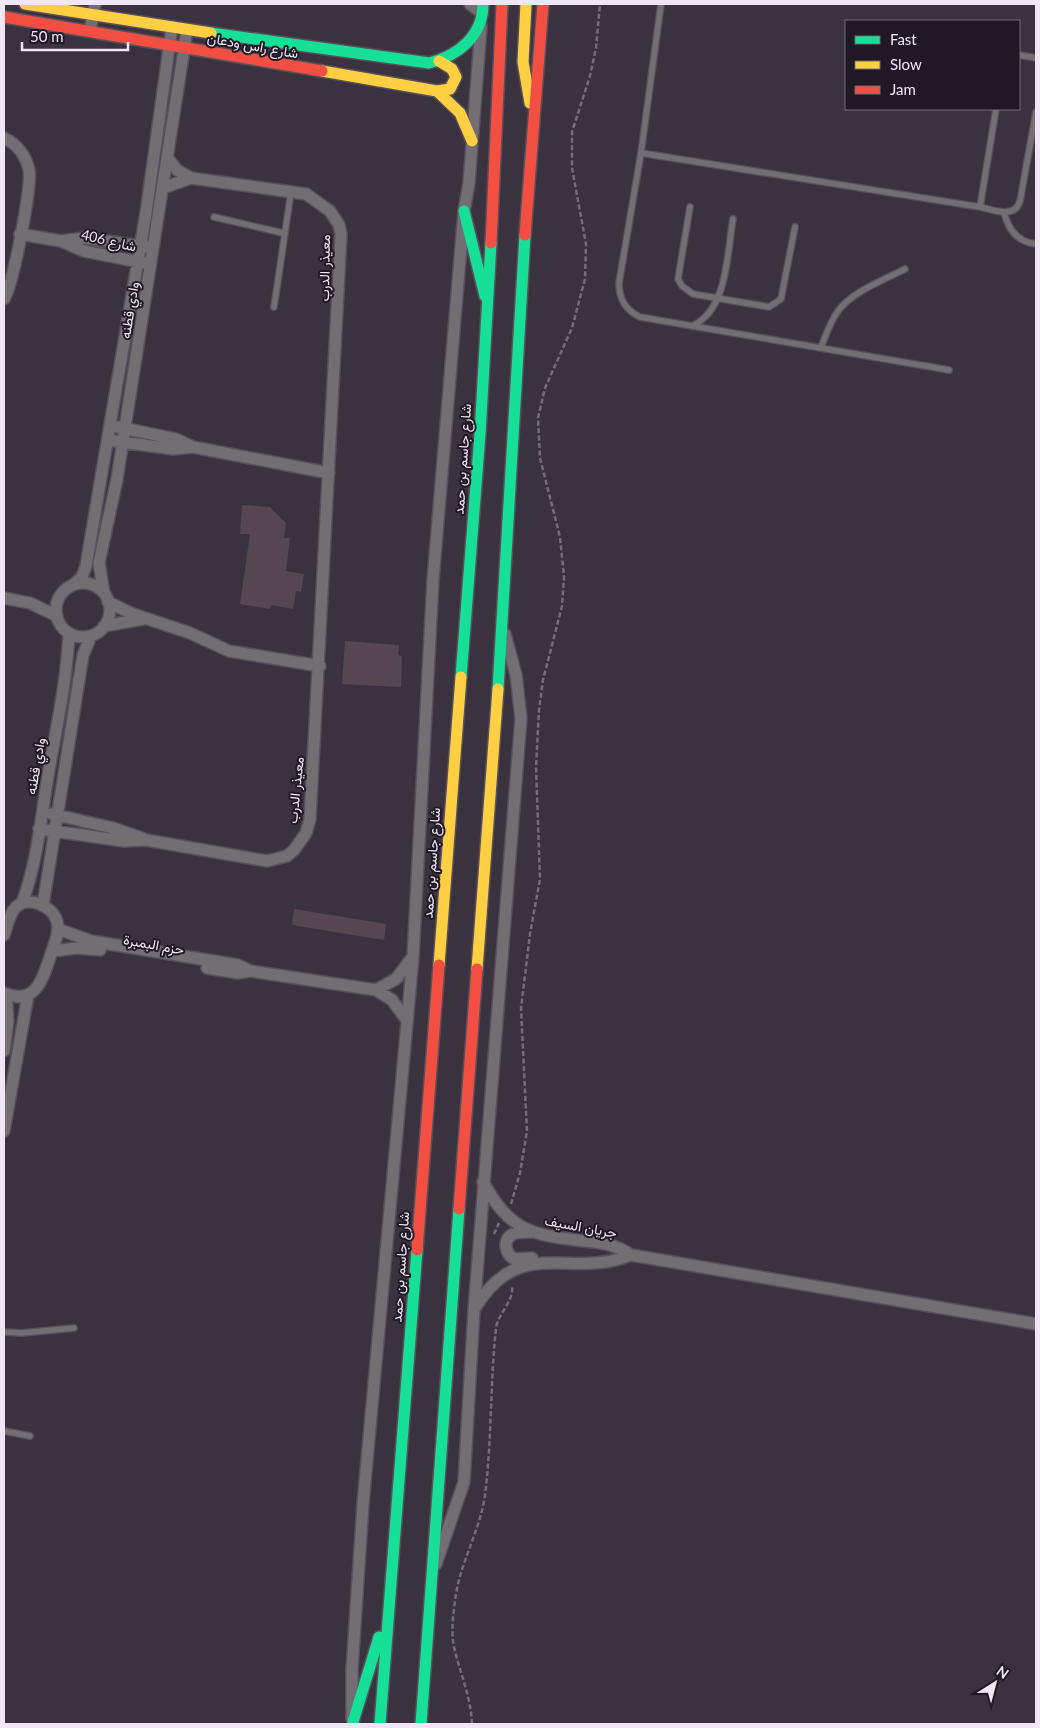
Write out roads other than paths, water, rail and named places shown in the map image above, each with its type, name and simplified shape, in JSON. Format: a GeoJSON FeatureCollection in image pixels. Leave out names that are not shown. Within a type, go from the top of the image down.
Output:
{"type":"FeatureCollection","features":[{"type":"Feature","properties":{"kind":"main road","name":"شارع راس ودعان"},"geometry":{"type":"LineString","coordinates":[[25,4],[94,9],[187,30],[417,62],[439,61]]}},
{"type":"Feature","properties":{"kind":"main road","name":"شارع جاسم بن حمد"},"geometry":{"type":"LineString","coordinates":[[380,1724],[488,307],[502,4]]}},
{"type":"Feature","properties":{"kind":"main road"},"geometry":{"type":"LineString","coordinates":[[526,4],[523,62],[527,94],[533,112]]}},
{"type":"Feature","properties":{"kind":"main road"},"geometry":{"type":"LineString","coordinates":[[421,1724],[503,625],[528,175],[543,4]]}},
{"type":"Feature","properties":{"kind":"main road"},"geometry":{"type":"LineString","coordinates":[[439,61],[455,53],[480,26],[483,8]]}},
{"type":"Feature","properties":{"kind":"main road","name":"شارع راس ودعان"},"geometry":{"type":"LineString","coordinates":[[4,17],[90,31],[169,47],[436,91]]}},
{"type":"Feature","properties":{"kind":"main road"},"geometry":{"type":"LineString","coordinates":[[436,91],[450,89],[456,77],[452,69],[439,61]]}},
{"type":"Feature","properties":{"kind":"main road"},"geometry":{"type":"LineString","coordinates":[[436,91],[460,113],[472,141]]}},
{"type":"Feature","properties":{"kind":"main road"},"geometry":{"type":"LineString","coordinates":[[464,211],[471,228],[480,282],[488,307]]}},
{"type":"Feature","properties":{"kind":"main road"},"geometry":{"type":"LineString","coordinates":[[353,1723],[387,1614]]}},
{"type":"Feature","properties":{"kind":"street"},"geometry":{"type":"LineString","coordinates":[[470,4],[483,8]]}},
{"type":"Feature","properties":{"kind":"street"},"geometry":{"type":"LineString","coordinates":[[90,31],[94,9]]}},
{"type":"Feature","properties":{"kind":"street","name":"شارع جاسم بن حمد"},"geometry":{"type":"LineString","coordinates":[[353,1723],[352,1669],[363,1514],[413,957],[433,580],[464,211],[469,184],[480,26]]}},
{"type":"Feature","properties":{"kind":"street","name":"وادي قطنه"},"geometry":{"type":"LineString","coordinates":[[73,585],[82,577],[86,566],[111,426],[138,262],[172,27]]}},
{"type":"Feature","properties":{"kind":"street","name":"وادي قطنه"},"geometry":{"type":"LineString","coordinates":[[106,598],[99,563],[117,479],[187,30]]}},
{"type":"Feature","properties":{"kind":"street"},"geometry":{"type":"LineString","coordinates":[[4,138],[22,153],[30,173],[9,288],[4,299]]}},
{"type":"Feature","properties":{"kind":"street","name":"معيذر الدرب"},"geometry":{"type":"LineString","coordinates":[[39,829],[118,840],[146,840],[267,861],[278,860],[294,850],[306,833],[310,819],[320,666],[342,234],[339,225],[330,211],[306,194],[191,178],[177,170],[166,157]]}},
{"type":"Feature","properties":{"kind":"street","name":"معيذر الدرب"},"geometry":{"type":"LineString","coordinates":[[163,188],[191,178]]}},
{"type":"Feature","properties":{"kind":"street","name":"شارع 406"},"geometry":{"type":"LineString","coordinates":[[20,234],[61,241],[84,251],[151,264]]}},
{"type":"Feature","properties":{"kind":"street","name":"شارع 406"},"geometry":{"type":"LineString","coordinates":[[61,241],[85,238],[154,248]]}},
{"type":"Feature","properties":{"kind":"street"},"geometry":{"type":"LineString","coordinates":[[111,426],[181,440],[193,447]]}},
{"type":"Feature","properties":{"kind":"street"},"geometry":{"type":"LineString","coordinates":[[108,440],[173,449],[193,447],[329,473]]}},
{"type":"Feature","properties":{"kind":"street"},"geometry":{"type":"LineString","coordinates":[[106,598],[110,615],[104,626],[91,636],[84,637],[69,633],[61,626],[57,616],[59,599],[62,593],[73,585],[93,585],[106,598],[145,619],[190,633],[229,651],[320,666]]}},
{"type":"Feature","properties":{"kind":"street"},"geometry":{"type":"LineString","coordinates":[[4,598],[21,600],[59,599]]}},
{"type":"Feature","properties":{"kind":"street"},"geometry":{"type":"LineString","coordinates":[[21,600],[57,616]]}},
{"type":"Feature","properties":{"kind":"street"},"geometry":{"type":"LineString","coordinates":[[104,626],[145,619]]}},
{"type":"Feature","properties":{"kind":"street"},"geometry":{"type":"LineString","coordinates":[[433,1573],[464,1482],[483,1182],[521,718],[516,674],[503,625]]}},
{"type":"Feature","properties":{"kind":"street","name":"وادي قطنه"},"geometry":{"type":"LineString","coordinates":[[4,935],[14,910],[22,903],[31,875],[67,665],[69,633]]}},
{"type":"Feature","properties":{"kind":"street"},"geometry":{"type":"LineString","coordinates":[[43,905],[83,655],[91,636]]}},
{"type":"Feature","properties":{"kind":"street","name":"معيذر الدرب"},"geometry":{"type":"LineString","coordinates":[[42,812],[124,831],[146,840]]}},
{"type":"Feature","properties":{"kind":"street"},"geometry":{"type":"LineString","coordinates":[[4,1051],[8,1022],[5,994],[18,997],[28,995],[39,986],[58,929],[54,915],[43,905],[22,903]]}},
{"type":"Feature","properties":{"kind":"street","name":"حزم البمبرة"},"geometry":{"type":"LineString","coordinates":[[58,929],[110,948],[238,973],[250,971],[376,990],[396,1004],[406,1019]]}},
{"type":"Feature","properties":{"kind":"street","name":"حزم البمبرة"},"geometry":{"type":"LineString","coordinates":[[52,951],[77,948],[110,948]]}},
{"type":"Feature","properties":{"kind":"street"},"geometry":{"type":"LineString","coordinates":[[376,990],[396,979],[413,957]]}},
{"type":"Feature","properties":{"kind":"street"},"geometry":{"type":"LineString","coordinates":[[4,1131],[28,995]]}},
{"type":"Feature","properties":{"kind":"street","name":"جريان السيف"},"geometry":{"type":"LineString","coordinates":[[483,1182],[505,1215],[531,1232],[550,1237],[612,1244],[631,1255]]}},
{"type":"Feature","properties":{"kind":"street","name":"جريان السيف"},"geometry":{"type":"LineString","coordinates":[[531,1232],[511,1236],[506,1242],[508,1254],[518,1260],[538,1257],[550,1261]]}},
{"type":"Feature","properties":{"kind":"street"},"geometry":{"type":"LineString","coordinates":[[631,1255],[1036,1324]]}},
{"type":"Feature","properties":{"kind":"street","name":"جريان السيف"},"geometry":{"type":"LineString","coordinates":[[474,1310],[488,1290],[506,1274],[527,1265],[550,1261],[607,1263],[631,1255]]}},
{"type":"Feature","properties":{"kind":"lane"},"geometry":{"type":"LineString","coordinates":[[661,4],[642,153],[619,283],[620,297],[628,310],[640,317],[949,370]]}},
{"type":"Feature","properties":{"kind":"lane"},"geometry":{"type":"LineString","coordinates":[[1020,55],[1036,58]]}},
{"type":"Feature","properties":{"kind":"lane"},"geometry":{"type":"LineString","coordinates":[[980,208],[996,110]]}},
{"type":"Feature","properties":{"kind":"lane"},"geometry":{"type":"LineString","coordinates":[[642,153],[1004,212],[1012,211],[1018,205],[1036,112]]}},
{"type":"Feature","properties":{"kind":"lane"},"geometry":{"type":"LineString","coordinates":[[274,307],[283,233],[291,192]]}},
{"type":"Feature","properties":{"kind":"lane"},"geometry":{"type":"LineString","coordinates":[[690,207],[678,279],[682,286],[693,294],[720,297],[769,307],[775,305],[781,299],[795,227]]}},
{"type":"Feature","properties":{"kind":"lane"},"geometry":{"type":"LineString","coordinates":[[1004,212],[1009,227],[1018,238],[1036,244]]}},
{"type":"Feature","properties":{"kind":"lane"},"geometry":{"type":"LineString","coordinates":[[214,217],[283,233]]}},
{"type":"Feature","properties":{"kind":"lane"},"geometry":{"type":"LineString","coordinates":[[691,326],[702,321],[712,311],[720,297],[733,219]]}},
{"type":"Feature","properties":{"kind":"lane"},"geometry":{"type":"LineString","coordinates":[[822,347],[833,320],[842,306],[854,297],[905,268]]}},
{"type":"Feature","properties":{"kind":"lane"},"geometry":{"type":"LineString","coordinates":[[4,1332],[22,1333],[74,1328]]}},
{"type":"Feature","properties":{"kind":"lane"},"geometry":{"type":"LineString","coordinates":[[4,1431],[30,1436]]}}]}
